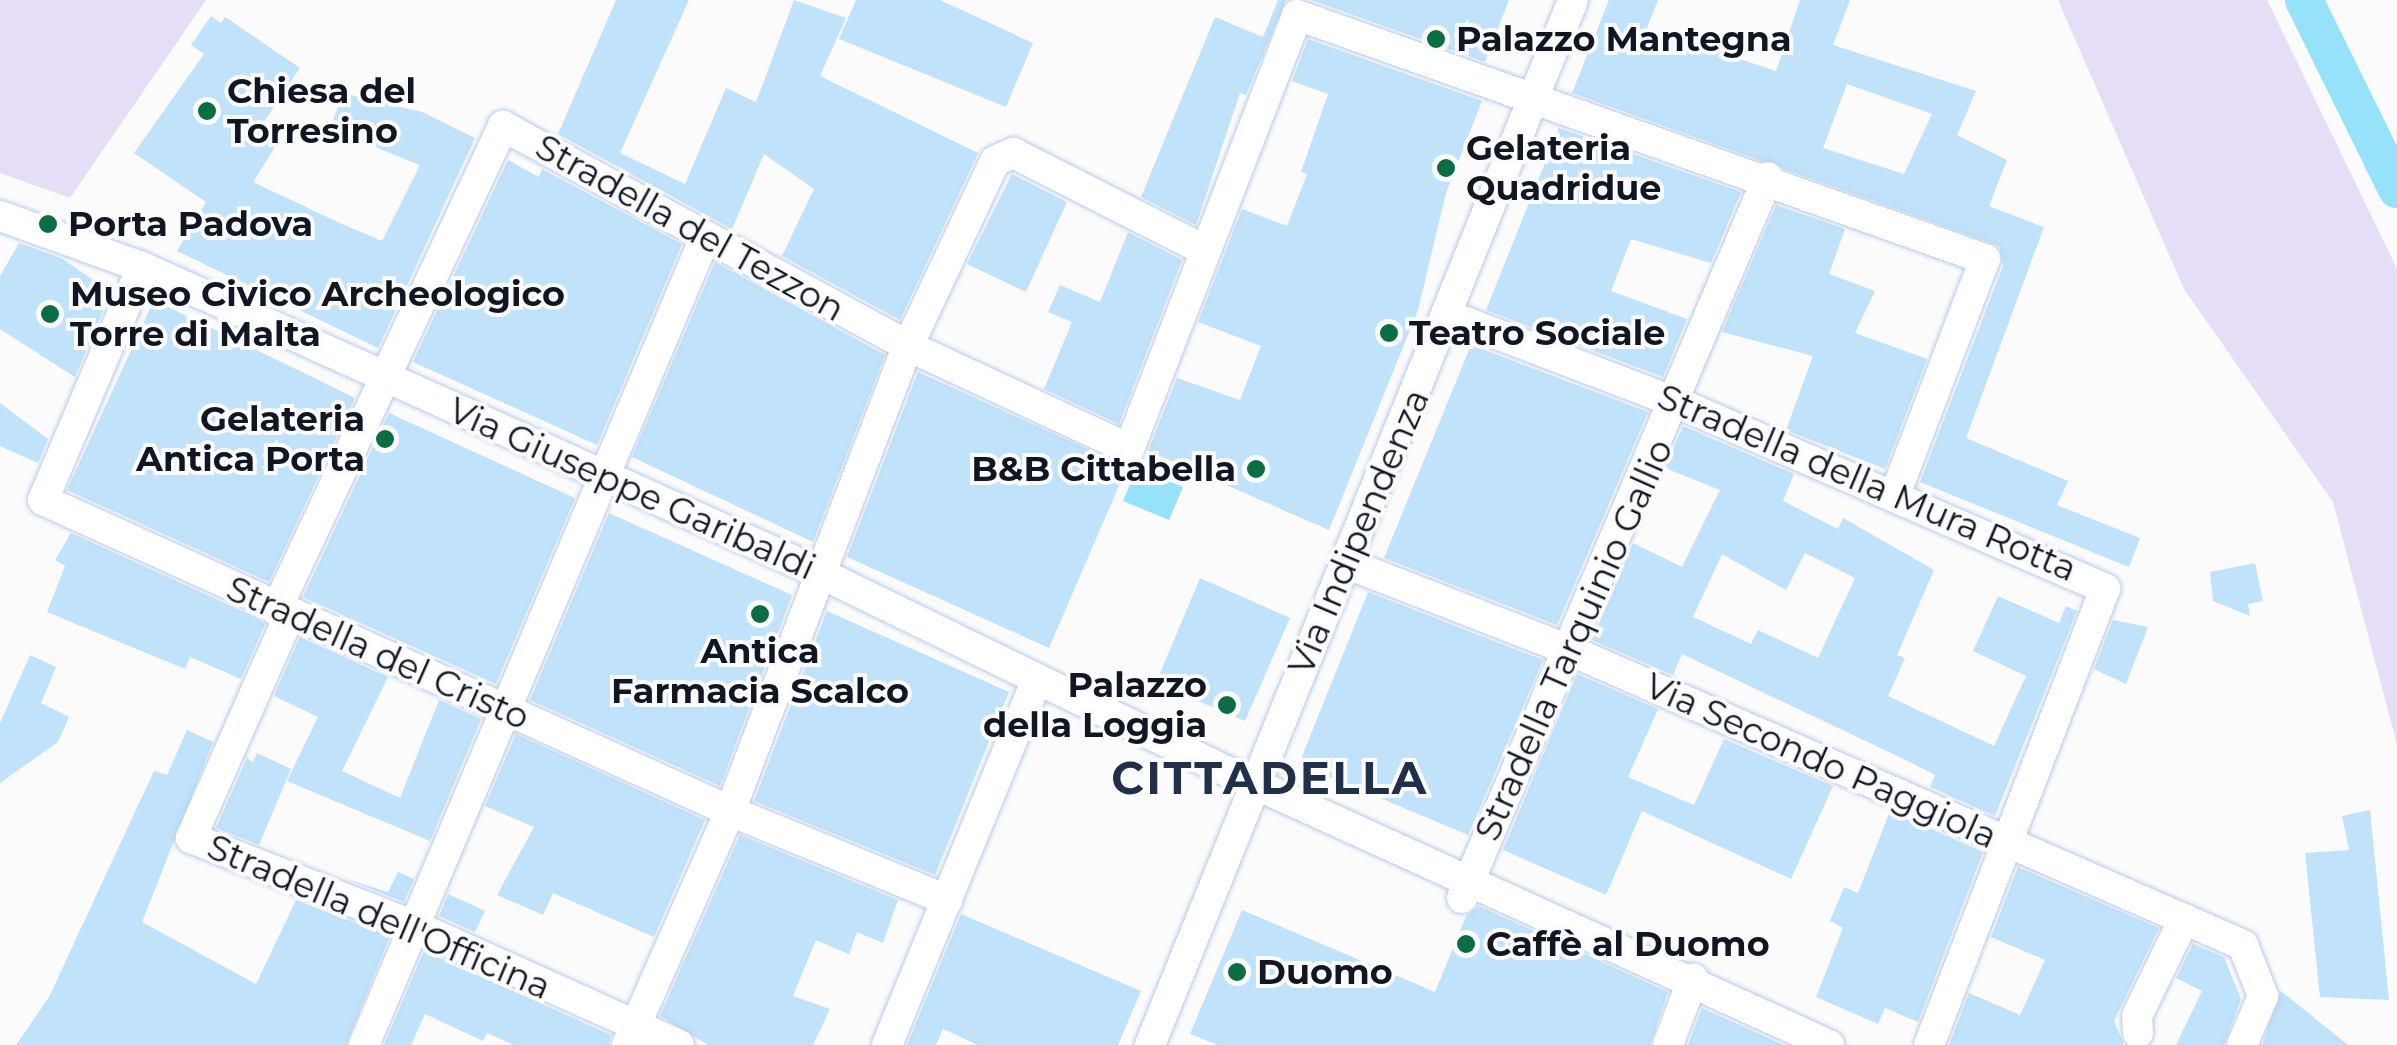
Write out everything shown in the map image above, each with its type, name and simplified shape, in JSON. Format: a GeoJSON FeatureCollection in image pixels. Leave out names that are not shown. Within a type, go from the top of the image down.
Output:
{"type":"FeatureCollection","features":[{"type":"Feature","properties":{"kind":"street","name":"Via Indipendenza"},"geometry":{"type":"LineString","coordinates":[[1150,1045],[1254,784],[1450,316],[1572,0]]}},
{"type":"Feature","properties":{"kind":"street"},"geometry":{"type":"LineString","coordinates":[[631,1036],[730,812],[818,572],[908,346],[1004,153],[1202,249],[1296,16],[1530,104],[1768,177],[1985,258],[1894,495]]}},
{"type":"Feature","properties":{"kind":"street","name":"Stradella del Tezzon"},"geometry":{"type":"LineString","coordinates":[[384,378],[503,126],[704,240],[908,346],[1129,449],[1202,249]]}},
{"type":"Feature","properties":{"kind":"street","name":"Stradella Tarquinio Gallio"},"geometry":{"type":"LineString","coordinates":[[1466,889],[1678,403],[1768,177]]}},
{"type":"Feature","properties":{"kind":"street","name":"Via Giuseppe Garibaldi"},"geometry":{"type":"LineString","coordinates":[[0,216],[142,268],[818,572],[1466,889],[1693,979],[1829,1045]]}},
{"type":"Feature","properties":{"kind":"street"},"geometry":{"type":"LineString","coordinates":[[364,1045],[417,928],[601,474],[704,240]]}},
{"type":"Feature","properties":{"kind":"street","name":"Stradella del Cristo"},"geometry":{"type":"LineString","coordinates":[[142,268],[43,500],[282,613],[730,812],[948,900]]}},
{"type":"Feature","properties":{"kind":"street","name":"Stradella della Mura Rotta"},"geometry":{"type":"LineString","coordinates":[[1450,316],[1678,403],[2105,589],[2010,844],[1929,1045]]}},
{"type":"Feature","properties":{"kind":"street"},"geometry":{"type":"LineString","coordinates":[[282,613],[384,378]]}},
{"type":"Feature","properties":{"kind":"street","name":"Via Secondo Paggiola"},"geometry":{"type":"LineString","coordinates":[[1345,563],[1569,650],[2242,945],[2262,996],[2242,1045]]}},
{"type":"Feature","properties":{"kind":"street","name":"Stradella dell'Officina"},"geometry":{"type":"LineString","coordinates":[[282,613],[191,838],[417,928],[631,1036],[679,1045]]}},
{"type":"Feature","properties":{"kind":"street"},"geometry":{"type":"LineString","coordinates":[[887,1045],[1036,681]]}},
{"type":"Feature","properties":{"kind":"street"},"geometry":{"type":"LineString","coordinates":[[2138,1033],[2137,1016],[2184,919]]}},
{"type":"Feature","properties":{"kind":"street"},"geometry":{"type":"LineString","coordinates":[[1668,1045],[1693,979]]}},
{"type":"Feature","properties":{"kind":"shaded area"},"geometry":{"type":"Polygon","coordinates":[[[0,0],[206,0],[70,198],[0,173],[0,0]]]}},
{"type":"Feature","properties":{"kind":"shaded area"},"geometry":{"type":"Polygon","coordinates":[[[2058,0],[2267,0],[2397,269],[2397,745],[2333,502],[2184,289],[2058,0]]]}},
{"type":"Feature","properties":{"kind":"water"},"geometry":{"type":"Polygon","coordinates":[[[1137,468],[1183,487],[1169,520],[1123,501],[1137,468]]]}},
{"type":"Feature","properties":{"kind":"building"},"geometry":{"type":"Polygon","coordinates":[[[616,0],[689,0],[620,153],[685,184],[726,88],[756,102],[794,0],[846,18],[820,76],[978,153],[900,320],[782,256],[814,189],[764,154],[732,229],[558,134],[616,0]]]}},
{"type":"Feature","properties":{"kind":"building"},"geometry":{"type":"Polygon","coordinates":[[[856,0],[940,0],[1033,43],[1006,107],[839,39],[856,0]]]}},
{"type":"Feature","properties":{"kind":"building"},"geometry":{"type":"Polygon","coordinates":[[[1278,0],[1286,0],[1246,95],[1240,93],[1196,225],[1141,197],[1215,17],[1263,37],[1278,0]]]}},
{"type":"Feature","properties":{"kind":"building","name":"Palazzo Mantegna"},"geometry":{"type":"Polygon","coordinates":[[[1311,0],[1509,0],[1485,62],[1311,0]]]}},
{"type":"Feature","properties":{"kind":"building"},"geometry":{"type":"Polygon","coordinates":[[[1609,0],[1658,0],[1647,28],[1776,71],[1800,0],[1850,0],[1833,45],[1976,91],[1957,135],[2007,160],[1989,206],[2044,227],[1966,438],[2068,481],[2057,505],[2140,538],[2129,567],[1920,482],[2003,266],[1999,246],[1572,93],[1609,0]],[[1847,84],[1823,148],[1904,174],[1932,114],[1847,84]]]}},
{"type":"Feature","properties":{"kind":"building"},"geometry":{"type":"Polygon","coordinates":[[[211,16],[221,23],[225,17],[300,68],[261,126],[280,139],[253,182],[342,224],[382,241],[420,165],[330,129],[343,93],[422,112],[475,138],[378,348],[177,251],[206,202],[134,153],[204,54],[191,45],[211,16]]]}},
{"type":"Feature","properties":{"kind":"building"},"geometry":{"type":"Polygon","coordinates":[[[1308,39],[1482,101],[1446,193],[1418,310],[1329,530],[1148,451],[1177,378],[1240,400],[1261,346],[1198,322],[1242,209],[1287,226],[1307,174],[1301,172],[1328,94],[1292,81],[1308,39]]]}},
{"type":"Feature","properties":{"kind":"building"},"geometry":{"type":"Polygon","coordinates":[[[1559,128],[1741,192],[1711,263],[1631,239],[1611,291],[1687,319],[1663,377],[1486,310],[1559,128]]]}},
{"type":"Feature","properties":{"kind":"building"},"geometry":{"type":"Polygon","coordinates":[[[508,160],[539,177],[542,169],[682,244],[597,445],[413,362],[508,160]]]}},
{"type":"Feature","properties":{"kind":"building"},"geometry":{"type":"Polygon","coordinates":[[[1012,174],[1067,202],[1026,292],[967,264],[1012,174]]]}},
{"type":"Feature","properties":{"kind":"building"},"geometry":{"type":"Polygon","coordinates":[[[1776,205],[1845,229],[1829,274],[1875,291],[1855,333],[1927,359],[1885,469],[1786,430],[1813,356],[1722,332],[1776,205]]]}},
{"type":"Feature","properties":{"kind":"building"},"geometry":{"type":"Polygon","coordinates":[[[1128,232],[1182,260],[1119,424],[1044,389],[1072,322],[1048,312],[1060,285],[1100,302],[1128,232]]]}},
{"type":"Feature","properties":{"kind":"building","name":"Museo Civico Archeologico Torre di Malta"},"geometry":{"type":"Polygon","coordinates":[[[19,243],[61,258],[111,292],[75,377],[0,329],[0,276],[19,243]]]}},
{"type":"Feature","properties":{"kind":"building"},"geometry":{"type":"Polygon","coordinates":[[[715,262],[885,355],[813,542],[632,457],[715,262]]]}},
{"type":"Feature","properties":{"kind":"building"},"geometry":{"type":"Polygon","coordinates":[[[154,300],[355,398],[269,582],[67,490],[154,300]]]}},
{"type":"Feature","properties":{"kind":"building"},"geometry":{"type":"Polygon","coordinates":[[[1471,345],[1648,412],[1557,625],[1384,558],[1471,345]]]}},
{"type":"Feature","properties":{"kind":"building"},"geometry":{"type":"Polygon","coordinates":[[[918,372],[1127,467],[1049,648],[847,557],[918,372]]]}},
{"type":"Feature","properties":{"kind":"building"},"geometry":{"type":"Polygon","coordinates":[[[0,403],[48,439],[38,463],[0,446],[0,403]]]}},
{"type":"Feature","properties":{"kind":"building"},"geometry":{"type":"Polygon","coordinates":[[[389,413],[575,498],[496,684],[303,597],[389,413]]]}},
{"type":"Feature","properties":{"kind":"building"},"geometry":{"type":"Polygon","coordinates":[[[1683,426],[1794,474],[1783,501],[1838,529],[1843,518],[1934,570],[1897,655],[1905,658],[1888,696],[1994,746],[2026,676],[1973,651],[1998,596],[2059,623],[2066,606],[2077,611],[1995,816],[1930,787],[1935,775],[1910,762],[1682,654],[1673,675],[1592,640],[1633,543],[1682,567],[1720,490],[1665,468],[1683,426]],[[1805,553],[1786,590],[1722,554],[1693,617],[1751,644],[1758,630],[1818,658],[1855,578],[1805,553]]]}},
{"type":"Feature","properties":{"kind":"building"},"geometry":{"type":"Polygon","coordinates":[[[609,513],[792,595],[720,786],[530,700],[609,513]]]}},
{"type":"Feature","properties":{"kind":"building"},"geometry":{"type":"Polygon","coordinates":[[[71,533],[260,619],[265,624],[241,679],[190,657],[185,669],[47,612],[65,566],[55,560],[71,533]]]}},
{"type":"Feature","properties":{"kind":"building"},"geometry":{"type":"Polygon","coordinates":[[[2255,563],[2263,601],[2248,604],[2250,616],[2213,601],[2210,572],[2255,563]]]}},
{"type":"Feature","properties":{"kind":"building"},"geometry":{"type":"Polygon","coordinates":[[[1200,578],[1290,618],[1245,721],[1156,683],[1200,578]]]}},
{"type":"Feature","properties":{"kind":"building"},"geometry":{"type":"Polygon","coordinates":[[[1368,592],[1543,660],[1468,835],[1299,764],[1368,592]]]}},
{"type":"Feature","properties":{"kind":"building"},"geometry":{"type":"Polygon","coordinates":[[[827,611],[1009,692],[935,875],[754,801],[827,611]]]}},
{"type":"Feature","properties":{"kind":"building"},"geometry":{"type":"Polygon","coordinates":[[[2113,620],[2148,627],[2126,684],[2094,669],[2113,620]]]}},
{"type":"Feature","properties":{"kind":"building"},"geometry":{"type":"Polygon","coordinates":[[[300,637],[388,677],[342,771],[400,798],[439,700],[481,719],[430,841],[287,781],[318,717],[274,696],[300,637]]]}},
{"type":"Feature","properties":{"kind":"building"},"geometry":{"type":"Polygon","coordinates":[[[30,655],[56,667],[41,703],[69,717],[58,742],[0,783],[0,723],[30,655]]]}},
{"type":"Feature","properties":{"kind":"building"},"geometry":{"type":"Polygon","coordinates":[[[1577,674],[1658,709],[1628,777],[1694,805],[1724,739],[1833,786],[1791,879],[1642,811],[1606,895],[1503,850],[1577,674]]]}},
{"type":"Feature","properties":{"kind":"building"},"geometry":{"type":"Polygon","coordinates":[[[187,730],[213,742],[142,922],[256,984],[296,900],[390,936],[346,1045],[16,1045],[49,997],[154,771],[167,775],[187,730]]]}},
{"type":"Feature","properties":{"kind":"building"},"geometry":{"type":"Polygon","coordinates":[[[516,734],[705,820],[654,937],[553,893],[543,915],[497,895],[534,827],[485,806],[516,734]]]}},
{"type":"Feature","properties":{"kind":"building"},"geometry":{"type":"Polygon","coordinates":[[[257,753],[291,769],[259,845],[216,828],[247,758],[253,762],[257,753]]]}},
{"type":"Feature","properties":{"kind":"building"},"geometry":{"type":"Polygon","coordinates":[[[2370,810],[2389,1000],[2320,997],[2305,853],[2349,850],[2342,816],[2370,810]]]}},
{"type":"Feature","properties":{"kind":"building"},"geometry":{"type":"Polygon","coordinates":[[[1890,811],[1983,852],[1918,1022],[1885,1008],[1878,1024],[1816,997],[1843,928],[1830,921],[1844,887],[1858,893],[1890,811]]]}},
{"type":"Feature","properties":{"kind":"building"},"geometry":{"type":"Polygon","coordinates":[[[740,835],[898,900],[883,943],[857,932],[849,954],[816,940],[793,996],[830,1009],[813,1045],[708,1045],[660,1016],[740,835]]]}},
{"type":"Feature","properties":{"kind":"building"},"geometry":{"type":"Polygon","coordinates":[[[2018,867],[2159,928],[2114,1021],[2124,1045],[1949,1045],[1969,993],[2020,1015],[2045,960],[1991,937],[2018,867]]]}},
{"type":"Feature","properties":{"kind":"building"},"geometry":{"type":"Polygon","coordinates":[[[398,872],[414,879],[404,902],[346,879],[388,892],[398,872]]]}},
{"type":"Feature","properties":{"kind":"building"},"geometry":{"type":"Polygon","coordinates":[[[448,894],[485,911],[475,932],[439,916],[448,894]]]}},
{"type":"Feature","properties":{"kind":"building"},"geometry":{"type":"Polygon","coordinates":[[[1479,906],[1668,992],[1650,1045],[1218,1045],[1190,1034],[1242,910],[1435,992],[1466,916],[1479,906]]]}},
{"type":"Feature","properties":{"kind":"building"},"geometry":{"type":"Polygon","coordinates":[[[961,914],[1141,991],[1118,1045],[978,1045],[943,1029],[936,1045],[907,1045],[961,914]]]}},
{"type":"Feature","properties":{"kind":"building"},"geometry":{"type":"Polygon","coordinates":[[[2193,944],[2224,957],[2241,999],[2224,1045],[2176,1045],[2202,991],[2176,978],[2193,944]]]}},
{"type":"Feature","properties":{"kind":"building"},"geometry":{"type":"Polygon","coordinates":[[[424,951],[611,1035],[609,1045],[514,1045],[487,1033],[483,1041],[425,1014],[411,1045],[384,1045],[424,951]]]}},
{"type":"Feature","properties":{"kind":"building"},"geometry":{"type":"Polygon","coordinates":[[[2281,991],[2348,1045],[2262,1045],[2281,991]]]}},
{"type":"Feature","properties":{"kind":"building"},"geometry":{"type":"Polygon","coordinates":[[[1702,1008],[1784,1045],[1688,1045],[1702,1008]]]}},
{"type":"Feature","properties":{"kind":"waterway"},"geometry":{"type":"LineString","coordinates":[[2304,0],[2397,189]]}},
{"type":"Feature","properties":{"kind":"place","name":"Palazzo Mantegna"},"geometry":{"type":"Point","coordinates":[1436,39]}},
{"type":"Feature","properties":{"kind":"place","name":"Chiesa del Torresino"},"geometry":{"type":"Point","coordinates":[207,111]}},
{"type":"Feature","properties":{"kind":"place","name":"Gelateria Quadridue"},"geometry":{"type":"Point","coordinates":[1446,168]}},
{"type":"Feature","properties":{"kind":"place","name":"Porta Padova"},"geometry":{"type":"Point","coordinates":[48,224]}},
{"type":"Feature","properties":{"kind":"place","name":"Museo Civico Archeologico Torre di Malta"},"geometry":{"type":"Point","coordinates":[50,314]}},
{"type":"Feature","properties":{"kind":"place","name":"Teatro Sociale"},"geometry":{"type":"Point","coordinates":[1389,333]}},
{"type":"Feature","properties":{"kind":"place","name":"Gelateria Antica Porta"},"geometry":{"type":"Point","coordinates":[385,439]}},
{"type":"Feature","properties":{"kind":"place","name":"B&B Cittabella"},"geometry":{"type":"Point","coordinates":[1256,469]}},
{"type":"Feature","properties":{"kind":"place","name":"Antica Farmacia Scalco"},"geometry":{"type":"Point","coordinates":[760,614]}},
{"type":"Feature","properties":{"kind":"place","name":"Palazzo della Loggia"},"geometry":{"type":"Point","coordinates":[1227,705]}},
{"type":"Feature","properties":{"kind":"place","name":"Caffè al Duomo"},"geometry":{"type":"Point","coordinates":[1466,944]}},
{"type":"Feature","properties":{"kind":"place","name":"Duomo"},"geometry":{"type":"Point","coordinates":[1237,972]}},
{"type":"Feature","properties":{"kind":"district","name":"CITTADELLA"},"geometry":{"type":"Point","coordinates":[1270,778]}}]}
